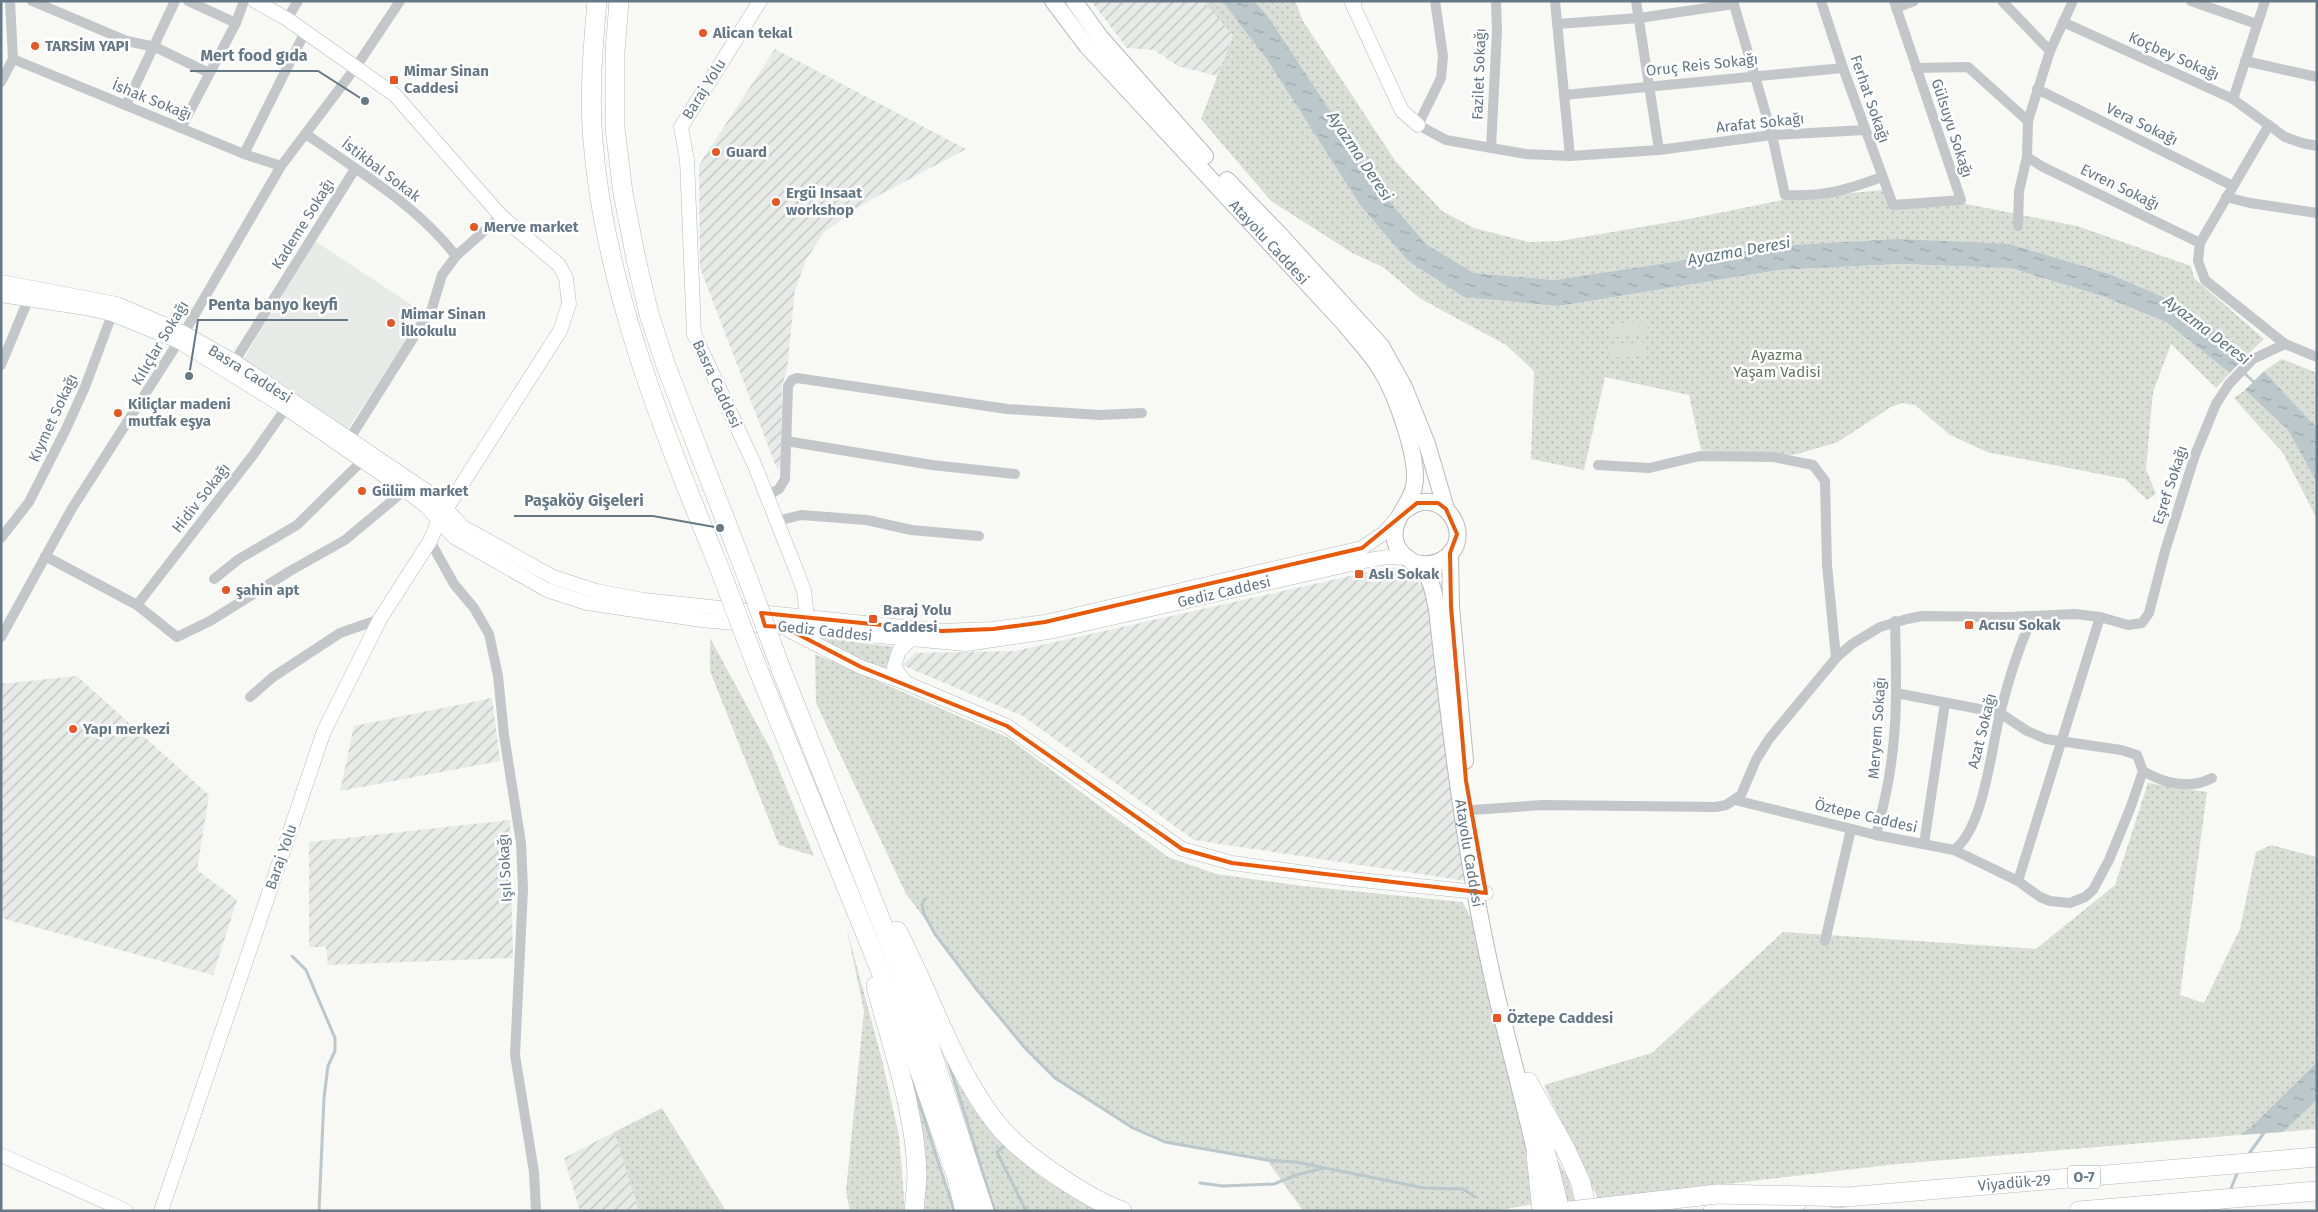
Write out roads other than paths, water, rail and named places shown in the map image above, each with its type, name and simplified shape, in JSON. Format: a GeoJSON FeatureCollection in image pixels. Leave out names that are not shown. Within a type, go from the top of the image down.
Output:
{"type":"FeatureCollection","features":[{"type":"Feature","properties":{"kind":"highway"},"geometry":{"type":"LineString","coordinates":[[596,1],[592,56],[593,141],[605,222],[619,287],[653,395],[716,562],[910,1043],[956,1174],[965,1211]]}},
{"type":"Feature","properties":{"kind":"highway"},"geometry":{"type":"LineString","coordinates":[[619,1],[615,52],[615,128],[623,194],[649,314],[666,366],[781,669],[925,1032],[984,1211]]}},
{"type":"Feature","properties":{"kind":"highway"},"geometry":{"type":"LineString","coordinates":[[822,826],[874,980],[903,1087],[914,1143],[917,1173],[914,1211]]}},
{"type":"Feature","properties":{"kind":"highway"},"geometry":{"type":"LineString","coordinates":[[853,851],[913,962],[962,1070],[998,1124],[1041,1165],[1075,1187],[1122,1211]]}},
{"type":"Feature","properties":{"kind":"highway"},"geometry":{"type":"LineString","coordinates":[[1528,1082],[1560,1211]]}},
{"type":"Feature","properties":{"kind":"highway"},"geometry":{"type":"LineString","coordinates":[[1528,1082],[1566,1150],[1581,1183],[1586,1211]]}},
{"type":"Feature","properties":{"kind":"highway"},"geometry":{"type":"LineString","coordinates":[[1536,1155],[1542,1211]]}},
{"type":"Feature","properties":{"kind":"highway"},"geometry":{"type":"LineString","coordinates":[[1536,1155],[1552,1211]]}},
{"type":"Feature","properties":{"kind":"highway","name":"Viyadük-29"},"geometry":{"type":"LineString","coordinates":[[1713,1211],[1852,1197],[2317,1157]]}},
{"type":"Feature","properties":{"kind":"highway","name":"O-7"},"geometry":{"type":"LineString","coordinates":[[2079,1211],[2317,1191]]}},
{"type":"Feature","properties":{"kind":"highway"},"geometry":{"type":"LineString","coordinates":[[1570,1211],[1717,1194],[1852,1197]]}},
{"type":"Feature","properties":{"kind":"main road","name":"Atayolu Caddesi"},"geometry":{"type":"LineString","coordinates":[[1053,1],[1086,46],[1330,308],[1380,368],[1400,409],[1412,455],[1414,484],[1410,499],[1400,514],[1394,532],[1395,541],[1406,558],[1422,569],[1428,577],[1436,609],[1453,760],[1501,980],[1528,1082]]}},
{"type":"Feature","properties":{"kind":"main road","name":"Atayolu Caddesi"},"geometry":{"type":"LineString","coordinates":[[1074,1],[1100,36],[1174,123],[1381,346],[1404,387],[1421,428],[1446,509],[1452,516],[1457,534],[1456,543],[1450,553],[1450,607],[1466,781],[1472,810],[1481,892],[1497,997],[1521,1086],[1536,1155]]}},
{"type":"Feature","properties":{"kind":"main road"},"geometry":{"type":"LineString","coordinates":[[1400,514],[1407,507],[1417,503],[1438,504],[1446,509]]}},
{"type":"Feature","properties":{"kind":"main road"},"geometry":{"type":"LineString","coordinates":[[1406,558],[1424,565],[1434,564],[1450,553]]}},
{"type":"Feature","properties":{"kind":"street"},"geometry":{"type":"LineString","coordinates":[[1,82],[13,59],[10,1]]}},
{"type":"Feature","properties":{"kind":"street"},"geometry":{"type":"LineString","coordinates":[[32,1],[127,41],[155,47],[210,73]]}},
{"type":"Feature","properties":{"kind":"street"},"geometry":{"type":"LineString","coordinates":[[126,105],[155,47],[175,1]]}},
{"type":"Feature","properties":{"kind":"street"},"geometry":{"type":"LineString","coordinates":[[188,1],[236,23]]}},
{"type":"Feature","properties":{"kind":"street"},"geometry":{"type":"LineString","coordinates":[[181,128],[236,23],[244,1]]}},
{"type":"Feature","properties":{"kind":"street"},"geometry":{"type":"LineString","coordinates":[[255,1],[287,18],[395,95],[501,216],[559,265],[566,278],[568,304],[560,332],[443,515]]}},
{"type":"Feature","properties":{"kind":"street"},"geometry":{"type":"LineString","coordinates":[[287,18],[298,1]]}},
{"type":"Feature","properties":{"kind":"street","name":"Kılıçlar Sokağı"},"geometry":{"type":"LineString","coordinates":[[1,637],[71,510],[181,337],[281,166],[356,67],[400,1]]}},
{"type":"Feature","properties":{"kind":"street","name":"Baraj Yolu"},"geometry":{"type":"LineString","coordinates":[[681,126],[760,1]]}},
{"type":"Feature","properties":{"kind":"street"},"geometry":{"type":"LineString","coordinates":[[1355,1],[1352,3],[1402,111],[1418,125],[1441,78],[1443,56],[1435,1]]}},
{"type":"Feature","properties":{"kind":"street","name":"Fazilet Sokağı"},"geometry":{"type":"LineString","coordinates":[[1491,148],[1497,31],[1496,1]]}},
{"type":"Feature","properties":{"kind":"street"},"geometry":{"type":"LineString","coordinates":[[1555,1],[1570,156]]}},
{"type":"Feature","properties":{"kind":"street"},"geometry":{"type":"LineString","coordinates":[[1636,1],[1659,150]]}},
{"type":"Feature","properties":{"kind":"street","name":"Ferhat Sokağı"},"geometry":{"type":"LineString","coordinates":[[1821,1],[1843,68],[1893,205]]}},
{"type":"Feature","properties":{"kind":"street"},"geometry":{"type":"LineString","coordinates":[[1895,5],[1914,1]]}},
{"type":"Feature","properties":{"kind":"street"},"geometry":{"type":"LineString","coordinates":[[2002,1],[2050,51]]}},
{"type":"Feature","properties":{"kind":"street"},"geometry":{"type":"LineString","coordinates":[[2018,226],[2019,191],[2027,157],[2028,121],[2050,51],[2073,1]]}},
{"type":"Feature","properties":{"kind":"street"},"geometry":{"type":"LineString","coordinates":[[2192,1],[2257,24]]}},
{"type":"Feature","properties":{"kind":"street"},"geometry":{"type":"LineString","coordinates":[[2233,99],[2265,1]]}},
{"type":"Feature","properties":{"kind":"street"},"geometry":{"type":"LineString","coordinates":[[1557,24],[1639,18],[1733,3],[1772,135],[1785,195],[1806,196],[1840,192],[1882,177]]}},
{"type":"Feature","properties":{"kind":"street","name":"Gülsuyu Sokağı"},"geometry":{"type":"LineString","coordinates":[[1893,205],[1961,200],[1895,5]]}},
{"type":"Feature","properties":{"kind":"street","name":"Koçbey Sokağı"},"geometry":{"type":"LineString","coordinates":[[2063,22],[2233,99],[2285,137],[2317,146]]}},
{"type":"Feature","properties":{"kind":"street"},"geometry":{"type":"LineString","coordinates":[[244,154],[305,32]]}},
{"type":"Feature","properties":{"kind":"street","name":"İshak Sokağı"},"geometry":{"type":"LineString","coordinates":[[13,59],[244,154],[281,166]]}},
{"type":"Feature","properties":{"kind":"street"},"geometry":{"type":"LineString","coordinates":[[2245,61],[2317,77]]}},
{"type":"Feature","properties":{"kind":"street"},"geometry":{"type":"LineString","coordinates":[[1916,68],[1968,67],[2028,121]]}},
{"type":"Feature","properties":{"kind":"street","name":"Oruç Reis Sokağı"},"geometry":{"type":"LineString","coordinates":[[1564,95],[1755,75],[1843,68]]}},
{"type":"Feature","properties":{"kind":"street","name":"Vera Sokağı"},"geometry":{"type":"LineString","coordinates":[[2038,89],[2233,186]]}},
{"type":"Feature","properties":{"kind":"street"},"geometry":{"type":"LineString","coordinates":[[2269,124],[2200,243],[2198,261],[2205,280],[2285,344],[2317,357]]}},
{"type":"Feature","properties":{"kind":"street","name":"Arafat Sokağı"},"geometry":{"type":"LineString","coordinates":[[1418,125],[1446,140],[1526,154],[1570,156],[1659,150],[1772,135],[1865,130]]}},
{"type":"Feature","properties":{"kind":"street","name":"Basra Caddesi"},"geometry":{"type":"LineString","coordinates":[[681,126],[687,160],[694,334],[777,520],[804,591],[808,624]]}},
{"type":"Feature","properties":{"kind":"street","name":"İstikbal Sokak"},"geometry":{"type":"LineString","coordinates":[[306,134],[398,198],[443,238],[456,256]]}},
{"type":"Feature","properties":{"kind":"street","name":"Evren Sokağı"},"geometry":{"type":"LineString","coordinates":[[2027,157],[2200,243]]}},
{"type":"Feature","properties":{"kind":"street","name":"Kademe Sokağı"},"geometry":{"type":"LineString","coordinates":[[231,366],[355,169]]}},
{"type":"Feature","properties":{"kind":"street"},"geometry":{"type":"LineString","coordinates":[[2226,197],[2250,203],[2317,213]]}},
{"type":"Feature","properties":{"kind":"street"},"geometry":{"type":"LineString","coordinates":[[350,438],[432,308],[442,275],[456,256],[501,216]]}},
{"type":"Feature","properties":{"kind":"street","name":"Basra Caddesi"},"geometry":{"type":"LineString","coordinates":[[1,282],[114,309],[181,337],[350,438],[434,496],[443,515]]}},
{"type":"Feature","properties":{"kind":"street","name":"Basra Caddesi"},"geometry":{"type":"LineString","coordinates":[[1,295],[86,308],[114,309]]}},
{"type":"Feature","properties":{"kind":"street"},"geometry":{"type":"LineString","coordinates":[[1,365],[28,300]]}},
{"type":"Feature","properties":{"kind":"street","name":"Kıymet Sokağı"},"geometry":{"type":"LineString","coordinates":[[1,538],[29,502],[66,430],[86,387],[114,309]]}},
{"type":"Feature","properties":{"kind":"street","name":"Eşref Sokağı"},"geometry":{"type":"LineString","coordinates":[[1735,800],[1745,788],[1756,760],[1769,739],[1836,658],[1866,634],[1895,622],[1922,616],[2076,614],[2100,617],[2134,626],[2146,619],[2195,455],[2210,416],[2229,384],[2253,359],[2285,344]]}},
{"type":"Feature","properties":{"kind":"street","name":"Basra Caddesi"},"geometry":{"type":"LineString","coordinates":[[231,366],[286,408],[443,515]]}},
{"type":"Feature","properties":{"kind":"street"},"geometry":{"type":"LineString","coordinates":[[767,496],[778,489],[785,479],[788,386],[792,380],[797,378],[1007,409],[1100,415],[1142,413]]}},
{"type":"Feature","properties":{"kind":"street","name":"Hidiv Sokağı"},"geometry":{"type":"LineString","coordinates":[[137,605],[253,455],[286,408]]}},
{"type":"Feature","properties":{"kind":"street"},"geometry":{"type":"LineString","coordinates":[[786,441],[932,465],[1015,474]]}},
{"type":"Feature","properties":{"kind":"street"},"geometry":{"type":"LineString","coordinates":[[1598,465],[1649,468],[1700,456],[1773,457],[1813,465],[1825,481],[1827,565],[1836,658]]}},
{"type":"Feature","properties":{"kind":"street"},"geometry":{"type":"LineString","coordinates":[[214,579],[240,559],[297,525],[363,460]]}},
{"type":"Feature","properties":{"kind":"street"},"geometry":{"type":"LineString","coordinates":[[45,556],[137,605],[177,637],[210,621],[290,571],[345,540],[405,490]]}},
{"type":"Feature","properties":{"kind":"street","name":"Gediz Caddesi"},"geometry":{"type":"LineString","coordinates":[[443,515],[454,537],[547,590],[587,603],[702,620],[784,627],[808,624],[942,631],[993,629],[1045,622],[1362,548],[1384,533],[1400,514]]}},
{"type":"Feature","properties":{"kind":"street","name":"Baraj Yolu"},"geometry":{"type":"LineString","coordinates":[[161,1211],[324,731],[380,619],[430,541],[443,515]]}},
{"type":"Feature","properties":{"kind":"street","name":"Gediz Caddesi"},"geometry":{"type":"LineString","coordinates":[[443,515],[553,578],[596,591],[910,640],[966,644],[1054,631],[1351,564],[1387,557],[1406,558]]}},
{"type":"Feature","properties":{"kind":"street"},"geometry":{"type":"LineString","coordinates":[[777,520],[801,515],[858,519],[911,530],[979,536]]}},
{"type":"Feature","properties":{"kind":"street","name":"Işıl Sokağı"},"geometry":{"type":"LineString","coordinates":[[430,541],[454,584],[474,608],[489,634],[498,676],[504,735],[521,843],[523,889],[515,1055],[534,1172],[536,1211]]}},
{"type":"Feature","properties":{"kind":"street","name":"Azat Sokağı"},"geometry":{"type":"LineString","coordinates":[[1954,850],[1962,844],[1968,835],[1978,807],[2000,713],[2033,616]]}},
{"type":"Feature","properties":{"kind":"street"},"geometry":{"type":"LineString","coordinates":[[2018,881],[2100,617]]}},
{"type":"Feature","properties":{"kind":"street"},"geometry":{"type":"LineString","coordinates":[[250,697],[273,677],[340,633],[380,619]]}},
{"type":"Feature","properties":{"kind":"street","name":"Meryem Sokağı"},"geometry":{"type":"LineString","coordinates":[[1876,835],[1891,763],[1896,693],[1895,622]]}},
{"type":"Feature","properties":{"kind":"street"},"geometry":{"type":"LineString","coordinates":[[784,627],[819,647],[862,667],[906,683],[1007,726],[1182,849],[1232,863],[1342,878],[1481,892]]}},
{"type":"Feature","properties":{"kind":"street"},"geometry":{"type":"LineString","coordinates":[[906,683],[894,667],[899,651],[910,640]]}},
{"type":"Feature","properties":{"kind":"street"},"geometry":{"type":"LineString","coordinates":[[1896,693],[2000,713],[2037,736],[2121,750],[2137,755],[2143,771],[2168,782],[2200,783],[2212,778]]}},
{"type":"Feature","properties":{"kind":"street"},"geometry":{"type":"LineString","coordinates":[[1924,844],[1945,703]]}},
{"type":"Feature","properties":{"kind":"street","name":"Öztepe Caddesi"},"geometry":{"type":"LineString","coordinates":[[1735,800],[1876,835],[1954,850],[2018,881],[2040,897],[2050,901],[2070,903],[2085,897],[2093,890],[2124,826],[2143,771]]}},
{"type":"Feature","properties":{"kind":"street"},"geometry":{"type":"LineString","coordinates":[[1472,810],[1543,804],[1716,807],[1735,800]]}},
{"type":"Feature","properties":{"kind":"street"},"geometry":{"type":"LineString","coordinates":[[1825,941],[1851,829]]}},
{"type":"Feature","properties":{"kind":"street"},"geometry":{"type":"LineString","coordinates":[[1,1155],[126,1211]]}},
{"type":"Feature","properties":{"kind":"water"},"geometry":{"type":"Polygon","coordinates":[[[1222,1],[1254,1],[1267,15],[1333,115],[1374,183],[1426,244],[1474,273],[1555,280],[1776,246],[1897,239],[2010,244],[2110,274],[2175,302],[2203,320],[2246,356],[2230,373],[2166,322],[2102,296],[2010,268],[1900,264],[1779,270],[1559,306],[1464,297],[1407,260],[1360,205],[1268,61],[1222,1]]]}},
{"type":"Feature","properties":{"kind":"water"},"geometry":{"type":"Polygon","coordinates":[[[2264,371],[2317,428],[2317,483],[2288,430],[2245,390],[2264,371]]]}},
{"type":"Feature","properties":{"kind":"water"},"geometry":{"type":"Polygon","coordinates":[[[2317,1062],[2317,1100],[2283,1132],[2240,1135],[2251,1127],[2317,1062]]]}},
{"type":"Feature","properties":{"kind":"waterway","name":"Ayazma Deresi"},"geometry":{"type":"LineString","coordinates":[[2242,371],[2256,384]]}},
{"type":"Feature","properties":{"kind":"waterway"},"geometry":{"type":"LineString","coordinates":[[925,899],[922,904],[924,914],[935,934],[978,991],[1025,1048],[1055,1078],[1133,1128],[1165,1142],[1267,1160],[1296,1162],[1424,1188],[1463,1189],[1475,1197]]}},
{"type":"Feature","properties":{"kind":"waterway"},"geometry":{"type":"LineString","coordinates":[[292,956],[306,970],[335,1038],[335,1051],[328,1066],[324,1098],[319,1211]]}},
{"type":"Feature","properties":{"kind":"waterway"},"geometry":{"type":"LineString","coordinates":[[948,1061],[995,1211]]}},
{"type":"Feature","properties":{"kind":"waterway"},"geometry":{"type":"LineString","coordinates":[[908,1068],[954,1211]]}},
{"type":"Feature","properties":{"kind":"waterway","name":"Ayazma Deresi"},"geometry":{"type":"LineString","coordinates":[[2248,1155],[2266,1130]]}},
{"type":"Feature","properties":{"kind":"waterway"},"geometry":{"type":"LineString","coordinates":[[1004,1146],[997,1152],[1026,1211]]}},
{"type":"Feature","properties":{"kind":"waterway"},"geometry":{"type":"LineString","coordinates":[[1200,1183],[1223,1186],[1274,1184],[1296,1175],[1324,1168]]}},
{"type":"Feature","properties":{"kind":"waterway","name":"Ayazma Deresi"},"geometry":{"type":"LineString","coordinates":[[2230,1191],[2238,1171]]}},
{"type":"Feature","properties":{"kind":"place","name":"Alican tekal"},"geometry":{"type":"Point","coordinates":[703,33]}},
{"type":"Feature","properties":{"kind":"place","name":"TARSİM YAPI"},"geometry":{"type":"Point","coordinates":[35,46]}},
{"type":"Feature","properties":{"kind":"place","name":"Mimar Sinan Caddesi"},"geometry":{"type":"Point","coordinates":[394,80]}},
{"type":"Feature","properties":{"kind":"place","name":"Mert food gıda"},"geometry":{"type":"Point","coordinates":[365,101]}},
{"type":"Feature","properties":{"kind":"place","name":"Guard"},"geometry":{"type":"Point","coordinates":[716,152]}},
{"type":"Feature","properties":{"kind":"place","name":"Ergü Insaat workshop"},"geometry":{"type":"Point","coordinates":[776,202]}},
{"type":"Feature","properties":{"kind":"place","name":"Merve market"},"geometry":{"type":"Point","coordinates":[474,227]}},
{"type":"Feature","properties":{"kind":"place","name":"Mimar Sinan İlkokulu"},"geometry":{"type":"Point","coordinates":[391,323]}},
{"type":"Feature","properties":{"kind":"place","name":"Penta banyo keyfi"},"geometry":{"type":"Point","coordinates":[189,376]}},
{"type":"Feature","properties":{"kind":"place","name":"Kiliçlar madeni mutfak eşya"},"geometry":{"type":"Point","coordinates":[118,413]}},
{"type":"Feature","properties":{"kind":"place","name":"Gülüm market"},"geometry":{"type":"Point","coordinates":[362,491]}},
{"type":"Feature","properties":{"kind":"place","name":"Paşaköy Gişeleri"},"geometry":{"type":"Point","coordinates":[720,528]}},
{"type":"Feature","properties":{"kind":"place","name":"Aslı Sokak"},"geometry":{"type":"Point","coordinates":[1359,574]}},
{"type":"Feature","properties":{"kind":"place","name":"şahin apt"},"geometry":{"type":"Point","coordinates":[226,590]}},
{"type":"Feature","properties":{"kind":"place","name":"Baraj Yolu Caddesi"},"geometry":{"type":"Point","coordinates":[873,619]}},
{"type":"Feature","properties":{"kind":"place","name":"Acısu Sokak"},"geometry":{"type":"Point","coordinates":[1969,625]}},
{"type":"Feature","properties":{"kind":"place","name":"Yapı merkezi"},"geometry":{"type":"Point","coordinates":[73,729]}},
{"type":"Feature","properties":{"kind":"place","name":"Öztepe Caddesi"},"geometry":{"type":"Point","coordinates":[1497,1018]}},
{"type":"Feature","properties":{"kind":"park label","name":"Ayazma Yaşam Vadisi"},"geometry":{"type":"Point","coordinates":[1777,364]}}]}
